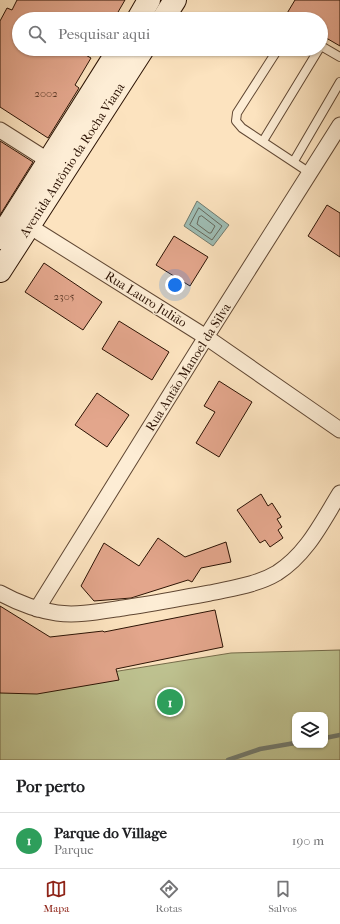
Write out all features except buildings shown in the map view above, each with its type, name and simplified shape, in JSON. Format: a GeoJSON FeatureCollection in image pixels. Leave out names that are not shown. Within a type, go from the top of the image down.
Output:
{"type":"FeatureCollection","features":[{"type":"Feature","properties":{"kind":"main road"},"geometry":{"type":"LineString","coordinates":[[142,12],[149,0]]}},
{"type":"Feature","properties":{"kind":"main road"},"geometry":{"type":"LineString","coordinates":[[167,12],[175,0]]}},
{"type":"Feature","properties":{"kind":"main road","name":"Avenida Antônio da Rocha Viana"},"geometry":{"type":"LineString","coordinates":[[0,238],[115,56]]}},
{"type":"Feature","properties":{"kind":"main road","name":"Avenida Antônio da Rocha Viana"},"geometry":{"type":"LineString","coordinates":[[0,271],[138,56]]}},
{"type":"Feature","properties":{"kind":"street","name":"Rua Antão Manoel da Silva"},"geometry":{"type":"LineString","coordinates":[[37,609],[340,125]]}},
{"type":"Feature","properties":{"kind":"street"},"geometry":{"type":"LineString","coordinates":[[0,130],[49,161]]}},
{"type":"Feature","properties":{"kind":"street","name":"Rua Lauro Julião"},"geometry":{"type":"LineString","coordinates":[[29,226],[206,337],[340,430]]}},
{"type":"Feature","properties":{"kind":"street"},"geometry":{"type":"LineString","coordinates":[[0,593],[37,609],[69,614],[159,603],[218,591],[266,579],[287,566],[307,547],[340,493]]}},
{"type":"Feature","properties":{"kind":"lane"},"geometry":{"type":"LineString","coordinates":[[328,50],[340,57]]}},
{"type":"Feature","properties":{"kind":"lane"},"geometry":{"type":"LineString","coordinates":[[274,56],[236,116],[237,123],[310,173]]}},
{"type":"Feature","properties":{"kind":"lane"},"geometry":{"type":"LineString","coordinates":[[263,141],[315,56]]}},
{"type":"Feature","properties":{"kind":"lane"},"geometry":{"type":"LineString","coordinates":[[294,161],[340,82]]}},
{"type":"Feature","properties":{"kind":"green space"},"geometry":{"type":"Polygon","coordinates":[[[340,650],[340,760],[0,760],[0,690],[231,653],[340,650]]]}},
{"type":"Feature","properties":{"kind":"water"},"geometry":{"type":"Polygon","coordinates":[[[197,201],[229,225],[213,246],[184,226],[197,201]]]}},
{"type":"Feature","properties":{"kind":"waterway"},"geometry":{"type":"LineString","coordinates":[[328,737],[340,735]]}},
{"type":"Feature","properties":{"kind":"waterway"},"geometry":{"type":"LineString","coordinates":[[228,760],[260,749],[292,744]]}},
{"type":"Feature","properties":{"kind":"place","name":"Parque do Village"},"geometry":{"type":"Point","coordinates":[170,702]}}]}
